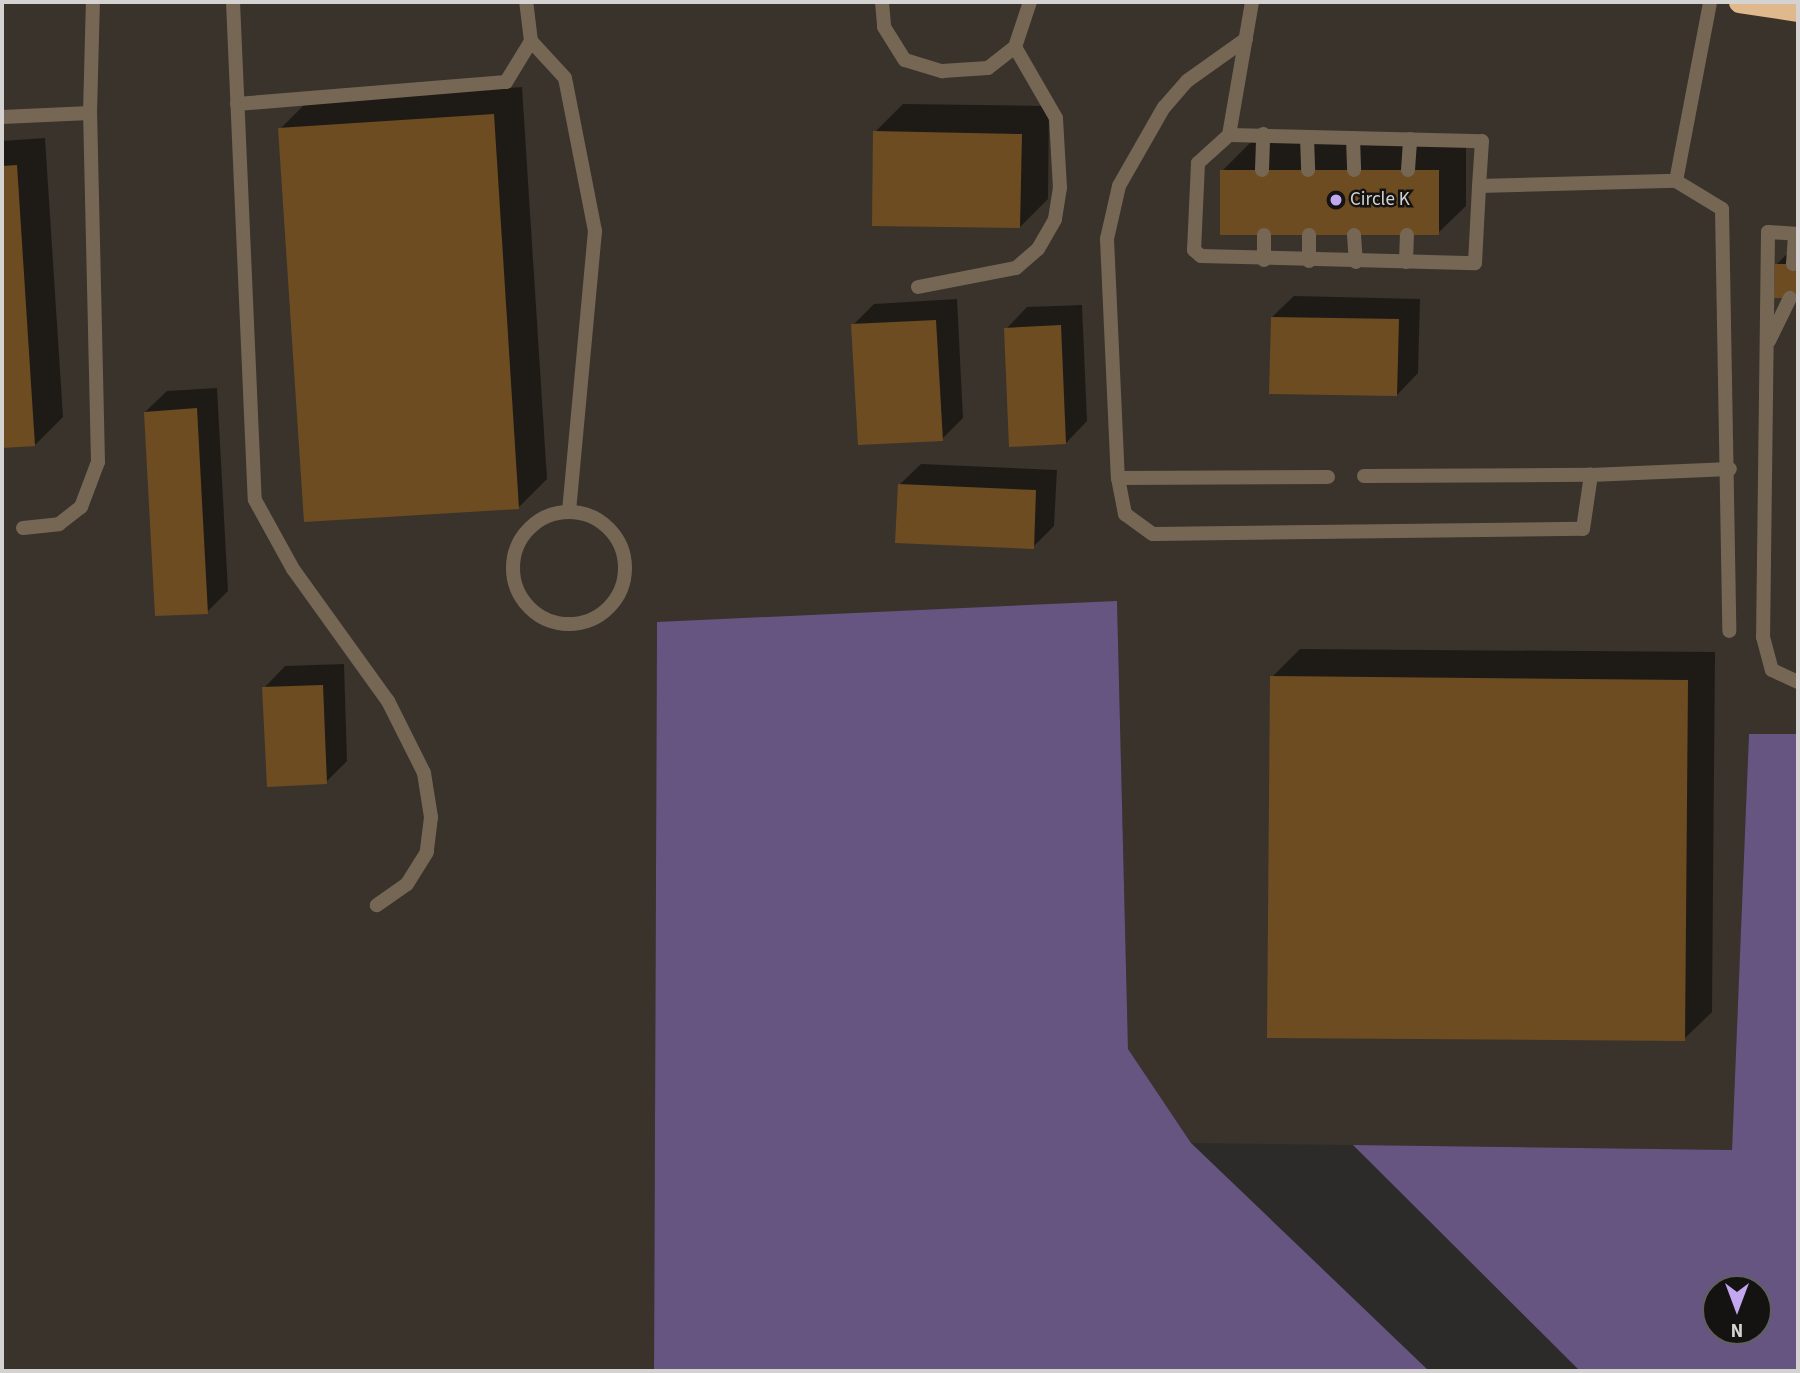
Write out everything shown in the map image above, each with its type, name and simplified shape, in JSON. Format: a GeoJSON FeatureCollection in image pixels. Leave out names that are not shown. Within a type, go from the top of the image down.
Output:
{"type":"FeatureCollection","features":[{"type":"Feature","properties":{"kind":"highway"},"geometry":{"type":"LineString","coordinates":[[1739,2],[1798,11]]}},
{"type":"Feature","properties":{"kind":"lane"},"geometry":{"type":"LineString","coordinates":[[23,528],[59,524],[81,507],[98,462],[90,113],[93,2]]}},
{"type":"Feature","properties":{"kind":"lane"},"geometry":{"type":"LineString","coordinates":[[233,2],[255,500],[293,569],[388,701],[424,772],[431,817],[427,852],[407,884],[377,905]]}},
{"type":"Feature","properties":{"kind":"lane"},"geometry":{"type":"LineString","coordinates":[[526,2],[531,41],[565,78],[595,230],[569,512]]}},
{"type":"Feature","properties":{"kind":"lane"},"geometry":{"type":"LineString","coordinates":[[882,2],[884,27],[905,60],[942,71],[988,68],[1015,47],[1030,2]]}},
{"type":"Feature","properties":{"kind":"lane"},"geometry":{"type":"LineString","coordinates":[[1229,135],[1482,141],[1475,263],[1212,260],[1194,250],[1198,163],[1229,135],[1252,2]]}},
{"type":"Feature","properties":{"kind":"lane"},"geometry":{"type":"LineString","coordinates":[[1676,181],[1710,2]]}},
{"type":"Feature","properties":{"kind":"lane"},"geometry":{"type":"LineString","coordinates":[[1245,39],[1172,98],[1119,186],[1107,239],[1118,478],[1125,514],[1153,534],[1583,529],[1591,475]]}},
{"type":"Feature","properties":{"kind":"lane"},"geometry":{"type":"LineString","coordinates":[[237,104],[506,82],[531,41]]}},
{"type":"Feature","properties":{"kind":"lane"},"geometry":{"type":"LineString","coordinates":[[918,287],[1016,268],[1038,249],[1055,219],[1060,188],[1056,118],[1015,47]]}},
{"type":"Feature","properties":{"kind":"lane"},"geometry":{"type":"LineString","coordinates":[[2,117],[90,113]]}},
{"type":"Feature","properties":{"kind":"lane"},"geometry":{"type":"LineString","coordinates":[[1262,170],[1263,134]]}},
{"type":"Feature","properties":{"kind":"lane"},"geometry":{"type":"LineString","coordinates":[[1307,137],[1308,170]]}},
{"type":"Feature","properties":{"kind":"lane"},"geometry":{"type":"LineString","coordinates":[[1353,138],[1354,170]]}},
{"type":"Feature","properties":{"kind":"lane"},"geometry":{"type":"LineString","coordinates":[[1408,170],[1410,139]]}},
{"type":"Feature","properties":{"kind":"lane"},"geometry":{"type":"LineString","coordinates":[[1479,186],[1676,181],[1723,209],[1730,469],[1729,631]]}},
{"type":"Feature","properties":{"kind":"lane"},"geometry":{"type":"LineString","coordinates":[[1793,264],[1796,234],[1768,232],[1763,637],[1772,670],[1798,682]]}},
{"type":"Feature","properties":{"kind":"lane"},"geometry":{"type":"LineString","coordinates":[[1264,235],[1265,260]]}},
{"type":"Feature","properties":{"kind":"lane"},"geometry":{"type":"LineString","coordinates":[[1309,235],[1309,261]]}},
{"type":"Feature","properties":{"kind":"lane"},"geometry":{"type":"LineString","coordinates":[[1354,235],[1356,262]]}},
{"type":"Feature","properties":{"kind":"lane"},"geometry":{"type":"LineString","coordinates":[[1406,262],[1407,235]]}},
{"type":"Feature","properties":{"kind":"lane"},"geometry":{"type":"LineString","coordinates":[[1766,346],[1790,299]]}},
{"type":"Feature","properties":{"kind":"lane"},"geometry":{"type":"LineString","coordinates":[[1364,476],[1591,475],[1730,469]]}},
{"type":"Feature","properties":{"kind":"lane"},"geometry":{"type":"LineString","coordinates":[[1118,478],[1328,477]]}},
{"type":"Feature","properties":{"kind":"lane"},"geometry":{"type":"LineString","coordinates":[[569,512],[587,515],[615,536],[625,569],[613,602],[600,614],[565,624],[530,608],[519,593],[513,565],[521,538],[533,524],[569,512]]}},
{"type":"Feature","properties":{"kind":"shaded area"},"geometry":{"type":"Polygon","coordinates":[[[2,2],[1798,2],[1798,734],[1749,735],[1732,1150],[1191,1143],[1128,1049],[1117,602],[657,623],[654,1371],[2,1371],[2,2]]]}},
{"type":"Feature","properties":{"kind":"shaded area"},"geometry":{"type":"Polygon","coordinates":[[[1117,601],[1128,1049],[1191,1143],[1429,1371],[654,1371],[657,622],[1117,601]]]}},
{"type":"Feature","properties":{"kind":"shaded area"},"geometry":{"type":"Polygon","coordinates":[[[1749,734],[1798,734],[1798,1371],[1580,1371],[1353,1145],[1732,1150],[1749,734]]]}},
{"type":"Feature","properties":{"kind":"building"},"geometry":{"type":"Polygon","coordinates":[[[494,114],[519,509],[304,522],[278,128],[494,114]]]}},
{"type":"Feature","properties":{"kind":"building"},"geometry":{"type":"Polygon","coordinates":[[[873,131],[1022,134],[1020,228],[872,226],[873,131]]]}},
{"type":"Feature","properties":{"kind":"building"},"geometry":{"type":"Polygon","coordinates":[[[17,165],[35,446],[2,448],[2,166],[17,165]]]}},
{"type":"Feature","properties":{"kind":"building"},"geometry":{"type":"Polygon","coordinates":[[[1220,170],[1439,170],[1439,235],[1220,235],[1220,170]]]}},
{"type":"Feature","properties":{"kind":"building"},"geometry":{"type":"Polygon","coordinates":[[[1775,264],[1798,264],[1798,298],[1774,298],[1775,264]]]}},
{"type":"Feature","properties":{"kind":"building"},"geometry":{"type":"Polygon","coordinates":[[[1271,317],[1399,319],[1397,396],[1269,394],[1271,317]]]}},
{"type":"Feature","properties":{"kind":"building"},"geometry":{"type":"Polygon","coordinates":[[[936,320],[943,441],[858,445],[851,324],[936,320]]]}},
{"type":"Feature","properties":{"kind":"building"},"geometry":{"type":"Polygon","coordinates":[[[1061,325],[1066,444],[1009,447],[1004,328],[1061,325]]]}},
{"type":"Feature","properties":{"kind":"building"},"geometry":{"type":"Polygon","coordinates":[[[197,408],[208,614],[155,616],[144,412],[197,408]]]}},
{"type":"Feature","properties":{"kind":"building"},"geometry":{"type":"Polygon","coordinates":[[[898,484],[1036,490],[1034,549],[895,543],[898,484]]]}},
{"type":"Feature","properties":{"kind":"building"},"geometry":{"type":"Polygon","coordinates":[[[1270,676],[1688,680],[1685,1041],[1267,1038],[1270,676]]]}},
{"type":"Feature","properties":{"kind":"building"},"geometry":{"type":"Polygon","coordinates":[[[323,685],[327,784],[267,787],[262,687],[323,685]]]}},
{"type":"Feature","properties":{"kind":"place","name":"Circle K"},"geometry":{"type":"Point","coordinates":[1336,200]}}]}
